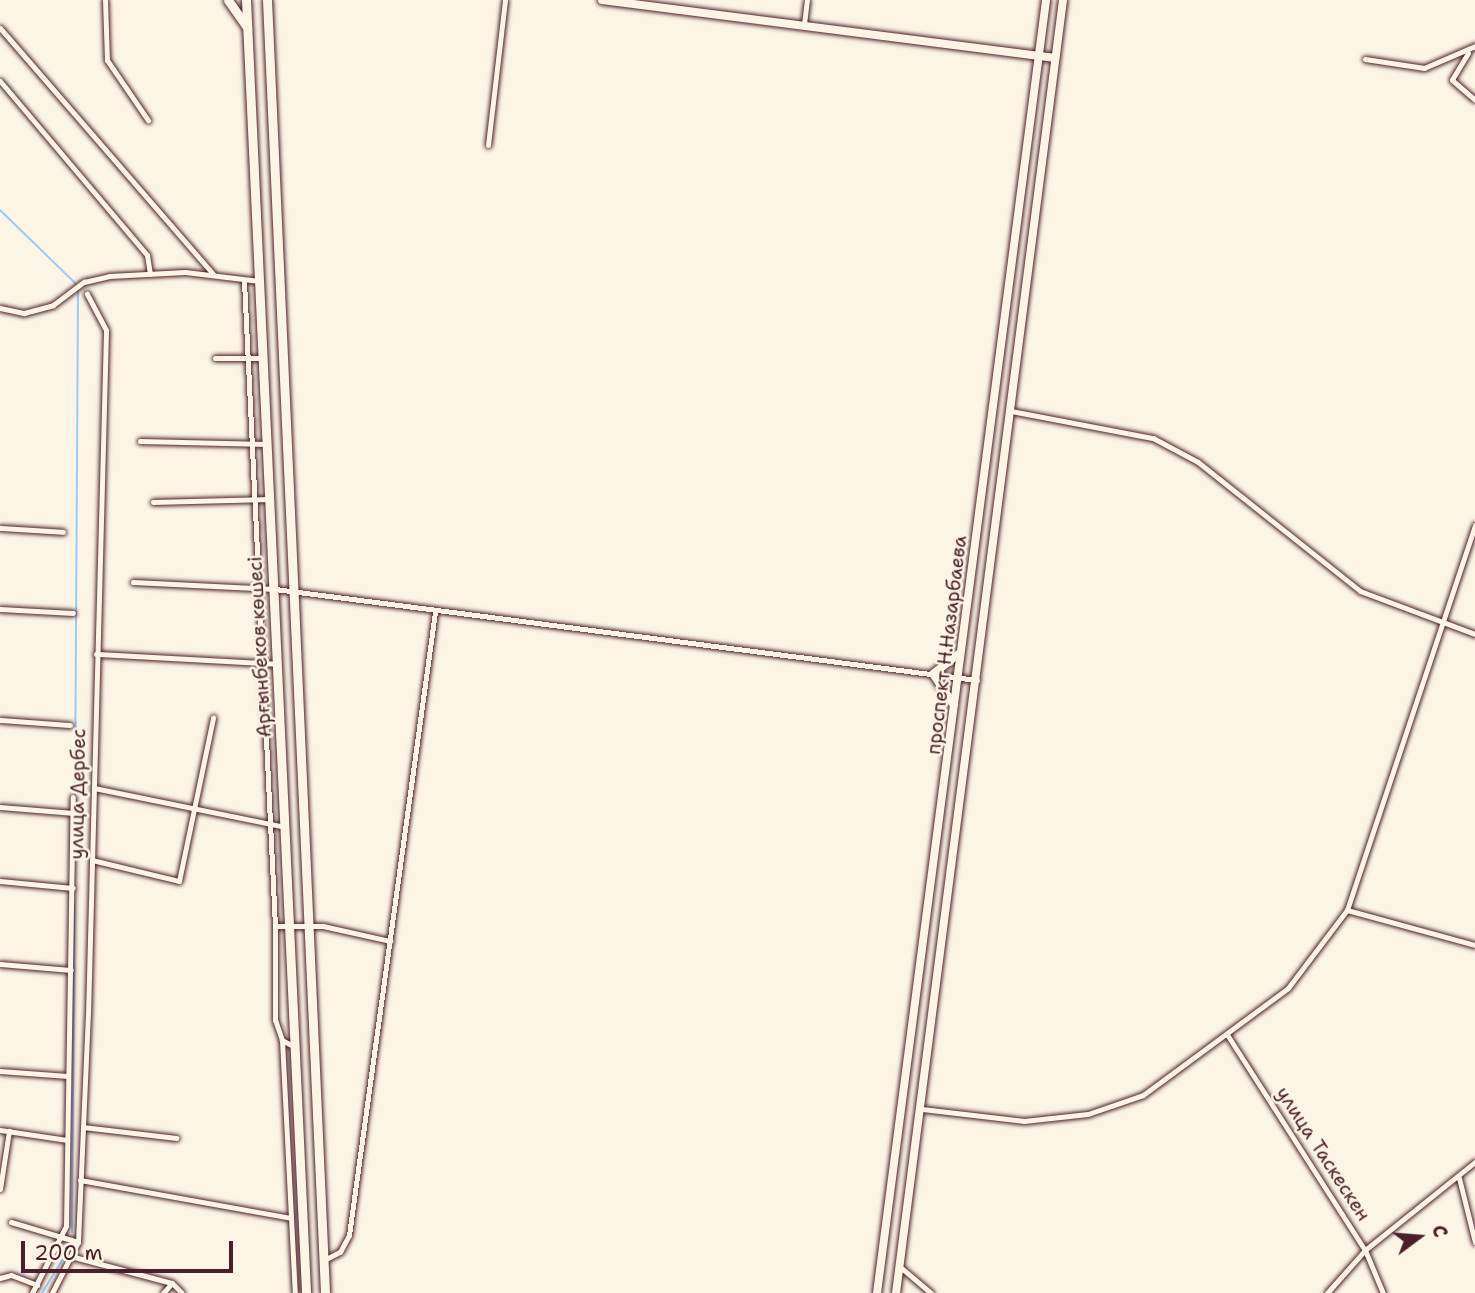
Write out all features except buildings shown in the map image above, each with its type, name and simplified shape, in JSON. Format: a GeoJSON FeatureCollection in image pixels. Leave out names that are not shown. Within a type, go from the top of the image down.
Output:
{"type":"FeatureCollection","features":[{"type":"Feature","properties":{"kind":"main road"},"geometry":{"type":"LineString","coordinates":[[228,0],[247,27]]}},
{"type":"Feature","properties":{"kind":"main road","name":"Арғынбеков көшесі"},"geometry":{"type":"LineString","coordinates":[[246,0],[306,1293]]}},
{"type":"Feature","properties":{"kind":"main road","name":"Арғынбеков көшесі"},"geometry":{"type":"LineString","coordinates":[[268,0],[325,1293]]}},
{"type":"Feature","properties":{"kind":"main road"},"geometry":{"type":"LineString","coordinates":[[603,0],[1055,58]]}},
{"type":"Feature","properties":{"kind":"main road","name":"проспект Н.Назарбаева"},"geometry":{"type":"LineString","coordinates":[[877,1293],[1046,0]]}},
{"type":"Feature","properties":{"kind":"main road","name":"проспект Н.Назарбаева"},"geometry":{"type":"LineString","coordinates":[[896,1293],[922,1109],[1063,0]]}},
{"type":"Feature","properties":{"kind":"main road"},"geometry":{"type":"LineString","coordinates":[[954,705],[933,674],[960,653]]}},
{"type":"Feature","properties":{"kind":"street"},"geometry":{"type":"LineString","coordinates":[[105,0],[107,60],[148,120]]}},
{"type":"Feature","properties":{"kind":"street"},"geometry":{"type":"LineString","coordinates":[[488,145],[505,0]]}},
{"type":"Feature","properties":{"kind":"street"},"geometry":{"type":"LineString","coordinates":[[804,24],[807,0]]}},
{"type":"Feature","properties":{"kind":"street"},"geometry":{"type":"LineString","coordinates":[[0,28],[214,274]]}},
{"type":"Feature","properties":{"kind":"street"},"geometry":{"type":"LineString","coordinates":[[1365,59],[1424,68],[1469,51],[1475,46]]}},
{"type":"Feature","properties":{"kind":"street"},"geometry":{"type":"LineString","coordinates":[[1469,51],[1452,80],[1475,100]]}},
{"type":"Feature","properties":{"kind":"street"},"geometry":{"type":"LineString","coordinates":[[0,81],[147,255],[150,274]]}},
{"type":"Feature","properties":{"kind":"street"},"geometry":{"type":"LineString","coordinates":[[0,308],[24,313],[53,305],[84,282],[150,274],[214,274],[261,282]]}},
{"type":"Feature","properties":{"kind":"street"},"geometry":{"type":"LineString","coordinates":[[244,281],[273,828],[275,1020],[282,1040],[295,1293]]}},
{"type":"Feature","properties":{"kind":"street","name":"улица Дербес"},"geometry":{"type":"LineString","coordinates":[[52,1293],[74,1257],[78,1242],[83,1127],[106,330],[88,294]]}},
{"type":"Feature","properties":{"kind":"street"},"geometry":{"type":"LineString","coordinates":[[215,358],[264,358]]}},
{"type":"Feature","properties":{"kind":"street"},"geometry":{"type":"LineString","coordinates":[[1011,411],[1153,438],[1198,462],[1360,591],[1441,625],[1475,634]]}},
{"type":"Feature","properties":{"kind":"street"},"geometry":{"type":"LineString","coordinates":[[140,441],[267,444]]}},
{"type":"Feature","properties":{"kind":"street"},"geometry":{"type":"LineString","coordinates":[[153,502],[271,499]]}},
{"type":"Feature","properties":{"kind":"street"},"geometry":{"type":"LineString","coordinates":[[922,1109],[1024,1121],[1088,1114],[1143,1095],[1228,1036],[1288,988],[1346,910],[1475,525]]}},
{"type":"Feature","properties":{"kind":"street"},"geometry":{"type":"LineString","coordinates":[[0,528],[64,532]]}},
{"type":"Feature","properties":{"kind":"street"},"geometry":{"type":"LineString","coordinates":[[132,582],[294,591],[435,612],[977,680]]}},
{"type":"Feature","properties":{"kind":"street"},"geometry":{"type":"LineString","coordinates":[[0,609],[73,613]]}},
{"type":"Feature","properties":{"kind":"street"},"geometry":{"type":"LineString","coordinates":[[324,1260],[341,1252],[349,1235],[435,612]]}},
{"type":"Feature","properties":{"kind":"street"},"geometry":{"type":"LineString","coordinates":[[96,654],[263,667],[278,664]]}},
{"type":"Feature","properties":{"kind":"street"},"geometry":{"type":"LineString","coordinates":[[92,860],[180,881],[213,718]]}},
{"type":"Feature","properties":{"kind":"street"},"geometry":{"type":"LineString","coordinates":[[0,720],[70,725]]}},
{"type":"Feature","properties":{"kind":"street"},"geometry":{"type":"LineString","coordinates":[[94,788],[194,808],[273,828],[286,827]]}},
{"type":"Feature","properties":{"kind":"street","name":"улица Дербес"},"geometry":{"type":"LineString","coordinates":[[32,1293],[62,1237],[67,1140],[73,797]]}},
{"type":"Feature","properties":{"kind":"street"},"geometry":{"type":"LineString","coordinates":[[0,807],[74,813]]}},
{"type":"Feature","properties":{"kind":"street"},"geometry":{"type":"LineString","coordinates":[[0,881],[73,888]]}},
{"type":"Feature","properties":{"kind":"street"},"geometry":{"type":"LineString","coordinates":[[1346,910],[1475,945]]}},
{"type":"Feature","properties":{"kind":"street"},"geometry":{"type":"LineString","coordinates":[[275,926],[309,926],[390,941]]}},
{"type":"Feature","properties":{"kind":"street"},"geometry":{"type":"LineString","coordinates":[[0,964],[71,970]]}},
{"type":"Feature","properties":{"kind":"street","name":"улица Таскескен"},"geometry":{"type":"LineString","coordinates":[[1228,1036],[1365,1250],[1383,1293]]}},
{"type":"Feature","properties":{"kind":"street"},"geometry":{"type":"LineString","coordinates":[[282,1040],[295,1047]]}},
{"type":"Feature","properties":{"kind":"street"},"geometry":{"type":"LineString","coordinates":[[0,1072],[68,1076]]}},
{"type":"Feature","properties":{"kind":"street"},"geometry":{"type":"LineString","coordinates":[[83,1127],[176,1138]]}},
{"type":"Feature","properties":{"kind":"street"},"geometry":{"type":"LineString","coordinates":[[0,1130],[67,1140]]}},
{"type":"Feature","properties":{"kind":"street"},"geometry":{"type":"LineString","coordinates":[[0,1189],[9,1131]]}},
{"type":"Feature","properties":{"kind":"street"},"geometry":{"type":"LineString","coordinates":[[1327,1293],[1365,1250],[1459,1178],[1475,1162]]}},
{"type":"Feature","properties":{"kind":"street"},"geometry":{"type":"LineString","coordinates":[[1459,1178],[1475,1242]]}},
{"type":"Feature","properties":{"kind":"street"},"geometry":{"type":"LineString","coordinates":[[80,1180],[291,1218]]}},
{"type":"Feature","properties":{"kind":"street"},"geometry":{"type":"LineString","coordinates":[[11,1222],[78,1242]]}},
{"type":"Feature","properties":{"kind":"street"},"geometry":{"type":"LineString","coordinates":[[74,1257],[172,1283],[182,1293]]}},
{"type":"Feature","properties":{"kind":"street"},"geometry":{"type":"LineString","coordinates":[[899,1266],[931,1293]]}},
{"type":"Feature","properties":{"kind":"street"},"geometry":{"type":"LineString","coordinates":[[0,1279],[11,1275],[37,1285]]}},
{"type":"Feature","properties":{"kind":"street"},"geometry":{"type":"LineString","coordinates":[[163,1293],[172,1283]]}},
{"type":"Feature","properties":{"kind":"waterway"},"geometry":{"type":"LineString","coordinates":[[0,210],[76,284]]}},
{"type":"Feature","properties":{"kind":"waterway"},"geometry":{"type":"LineString","coordinates":[[75,797],[78,289]]}},
{"type":"Feature","properties":{"kind":"waterway"},"geometry":{"type":"LineString","coordinates":[[72,1232],[74,905]]}},
{"type":"Feature","properties":{"kind":"waterway"},"geometry":{"type":"LineString","coordinates":[[42,1293],[67,1252]]}}]}
